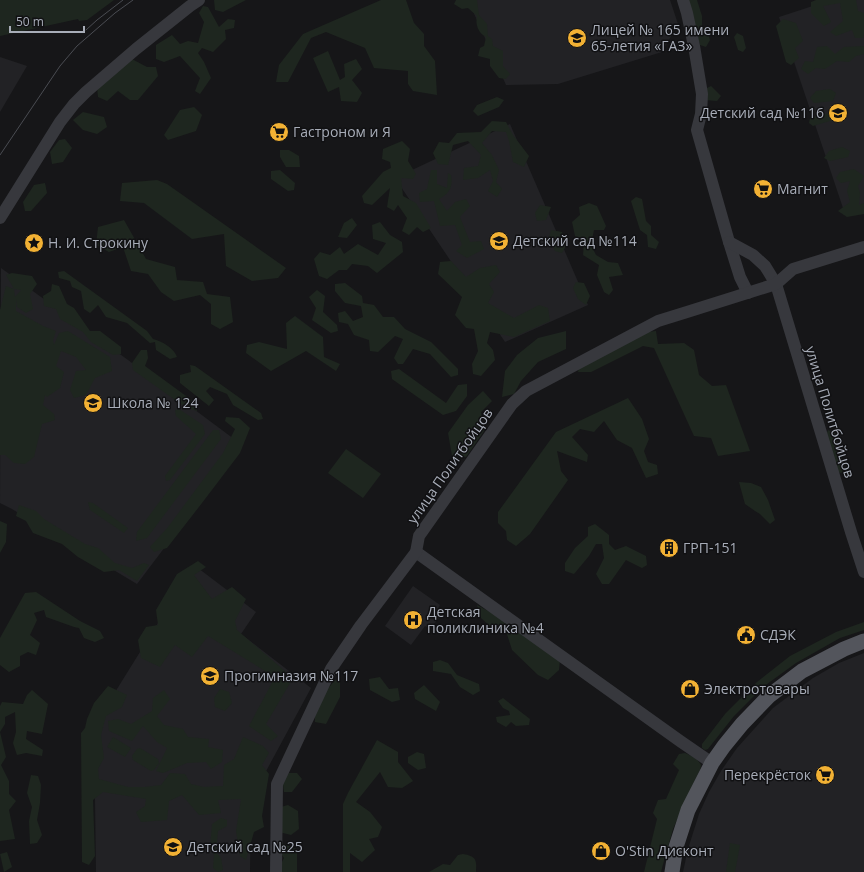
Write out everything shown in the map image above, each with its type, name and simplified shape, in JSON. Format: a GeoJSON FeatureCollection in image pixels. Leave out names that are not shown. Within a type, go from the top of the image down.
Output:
{"type":"FeatureCollection","features":[{"type":"Feature","properties":{"kind":"main road"},"geometry":{"type":"LineString","coordinates":[[672,872],[676,846],[688,810],[716,756],[742,724],[769,696],[802,671],[844,649],[864,641]]}},
{"type":"Feature","properties":{"kind":"street"},"geometry":{"type":"LineString","coordinates":[[0,218],[60,122],[74,104],[136,49],[199,0]]}},
{"type":"Feature","properties":{"kind":"street"},"geometry":{"type":"LineString","coordinates":[[683,0],[694,46],[702,94],[701,114],[697,130],[729,242],[740,277],[748,293]]}},
{"type":"Feature","properties":{"kind":"street"},"geometry":{"type":"LineString","coordinates":[[729,242],[752,255],[765,266],[776,284]]}},
{"type":"Feature","properties":{"kind":"street","name":"улица Политбойцов"},"geometry":{"type":"LineString","coordinates":[[276,872],[277,784],[330,669],[416,552],[419,536],[512,404],[526,391],[658,321],[776,284],[793,269],[864,247]]}},
{"type":"Feature","properties":{"kind":"street","name":"улица Политбойцов"},"geometry":{"type":"LineString","coordinates":[[776,284],[864,572]]}},
{"type":"Feature","properties":{"kind":"street"},"geometry":{"type":"LineString","coordinates":[[416,552],[712,763]]}},
{"type":"Feature","properties":{"kind":"shaded area"},"geometry":{"type":"Polygon","coordinates":[[[0,0],[114,0],[87,20],[79,21],[78,19],[0,36],[0,0]]]}},
{"type":"Feature","properties":{"kind":"shaded area"},"geometry":{"type":"Polygon","coordinates":[[[214,0],[246,0],[223,12],[215,10],[214,0]]]}},
{"type":"Feature","properties":{"kind":"shaded area"},"geometry":{"type":"Polygon","coordinates":[[[381,0],[406,0],[414,23],[424,34],[424,46],[435,61],[437,95],[413,91],[408,84],[408,71],[374,68],[365,48],[326,32],[311,38],[288,82],[276,82],[279,65],[303,34],[381,0]]]}},
{"type":"Feature","properties":{"kind":"shaded area"},"geometry":{"type":"Polygon","coordinates":[[[456,0],[477,0],[479,15],[487,24],[488,36],[492,39],[493,46],[503,51],[503,66],[510,74],[506,79],[499,78],[490,66],[490,59],[478,56],[480,48],[484,46],[486,37],[478,28],[476,22],[477,16],[468,8],[462,9],[454,4],[456,0]]]}},
{"type":"Feature","properties":{"kind":"shaded area","name":"Лицей № 165 имени 65-летия «ГАЗ»"},"geometry":{"type":"Polygon","coordinates":[[[468,0],[670,0],[678,24],[662,52],[558,84],[506,85],[468,0]]]}},
{"type":"Feature","properties":{"kind":"shaded area"},"geometry":{"type":"Polygon","coordinates":[[[686,0],[697,0],[702,16],[702,26],[707,29],[710,40],[706,47],[700,45],[697,34],[698,27],[694,25],[686,0]]]}},
{"type":"Feature","properties":{"kind":"shaded area"},"geometry":{"type":"Polygon","coordinates":[[[816,0],[856,0],[858,11],[864,13],[863,38],[855,38],[852,30],[836,36],[830,32],[843,21],[840,3],[823,6],[831,22],[824,26],[811,13],[811,2],[816,0]]]}},
{"type":"Feature","properties":{"kind":"shaded area","name":"Детский сад №116"},"geometry":{"type":"Polygon","coordinates":[[[831,0],[864,0],[864,210],[845,214],[779,17],[831,0]]]}},
{"type":"Feature","properties":{"kind":"shaded area"},"geometry":{"type":"Polygon","coordinates":[[[203,6],[208,7],[219,27],[228,19],[235,20],[234,28],[225,30],[226,39],[213,52],[202,48],[198,53],[211,78],[200,94],[195,91],[200,78],[180,56],[164,62],[156,59],[156,45],[172,35],[180,44],[188,41],[198,43],[204,22],[199,13],[203,6]]]}},
{"type":"Feature","properties":{"kind":"shaded area"},"geometry":{"type":"Polygon","coordinates":[[[783,19],[796,23],[803,41],[795,48],[799,58],[791,65],[786,62],[776,26],[783,19]]]}},
{"type":"Feature","properties":{"kind":"shaded area"},"geometry":{"type":"Polygon","coordinates":[[[737,33],[743,36],[746,48],[743,52],[738,50],[734,37],[737,33]]]}},
{"type":"Feature","properties":{"kind":"shaded area"},"geometry":{"type":"Polygon","coordinates":[[[827,46],[835,54],[844,47],[864,46],[864,54],[856,56],[849,62],[837,61],[825,69],[816,68],[808,74],[801,69],[805,61],[813,62],[817,47],[827,46]]]}},
{"type":"Feature","properties":{"kind":"shaded area"},"geometry":{"type":"Polygon","coordinates":[[[328,51],[340,80],[345,77],[344,64],[356,59],[362,69],[352,80],[362,93],[357,102],[341,101],[339,87],[328,92],[313,58],[328,51]]]}},
{"type":"Feature","properties":{"kind":"shaded area"},"geometry":{"type":"Polygon","coordinates":[[[0,57],[27,66],[0,112],[0,57]]]}},
{"type":"Feature","properties":{"kind":"shaded area"},"geometry":{"type":"Polygon","coordinates":[[[130,58],[147,67],[156,67],[158,76],[138,100],[130,100],[118,91],[107,101],[98,97],[97,87],[130,58]]]}},
{"type":"Feature","properties":{"kind":"shaded area"},"geometry":{"type":"Polygon","coordinates":[[[711,86],[721,96],[717,101],[705,100],[703,90],[711,86]]]}},
{"type":"Feature","properties":{"kind":"shaded area"},"geometry":{"type":"Polygon","coordinates":[[[830,89],[836,93],[833,101],[814,103],[810,98],[816,91],[830,89]]]}},
{"type":"Feature","properties":{"kind":"shaded area"},"geometry":{"type":"Polygon","coordinates":[[[497,97],[504,100],[499,107],[478,116],[473,111],[477,105],[497,97]]]}},
{"type":"Feature","properties":{"kind":"shaded area"},"geometry":{"type":"Polygon","coordinates":[[[194,107],[202,115],[196,131],[168,140],[164,135],[180,110],[194,107]]]}},
{"type":"Feature","properties":{"kind":"shaded area"},"geometry":{"type":"Polygon","coordinates":[[[837,111],[843,113],[840,118],[813,126],[809,123],[810,118],[837,111]]]}},
{"type":"Feature","properties":{"kind":"shaded area"},"geometry":{"type":"Polygon","coordinates":[[[83,112],[104,117],[107,127],[97,134],[83,130],[73,120],[83,112]]]}},
{"type":"Feature","properties":{"kind":"shaded area"},"geometry":{"type":"Polygon","coordinates":[[[492,121],[506,122],[513,135],[529,156],[524,167],[513,162],[506,132],[492,131],[482,143],[492,155],[499,170],[496,182],[502,189],[497,197],[488,191],[493,181],[490,170],[478,178],[463,180],[464,168],[478,166],[481,155],[468,141],[453,145],[448,165],[438,164],[433,153],[439,142],[449,143],[457,133],[481,132],[492,121]]]}},
{"type":"Feature","properties":{"kind":"shaded area","name":"Детский сад №114"},"geometry":{"type":"Polygon","coordinates":[[[510,124],[588,305],[505,342],[395,178],[510,124]]]}},
{"type":"Feature","properties":{"kind":"shaded area"},"geometry":{"type":"Polygon","coordinates":[[[65,139],[72,148],[63,162],[52,164],[50,152],[59,140],[65,139]]]}},
{"type":"Feature","properties":{"kind":"shaded area"},"geometry":{"type":"Polygon","coordinates":[[[402,141],[410,149],[408,161],[416,174],[413,179],[401,178],[403,196],[416,203],[431,228],[423,232],[417,227],[409,235],[402,231],[407,218],[398,205],[394,211],[387,207],[390,188],[372,205],[364,203],[362,196],[383,172],[391,168],[390,162],[382,159],[383,149],[402,141]]]}},
{"type":"Feature","properties":{"kind":"shaded area"},"geometry":{"type":"Polygon","coordinates":[[[842,147],[850,151],[848,157],[830,161],[824,158],[829,151],[842,147]]]}},
{"type":"Feature","properties":{"kind":"shaded area"},"geometry":{"type":"Polygon","coordinates":[[[280,150],[289,150],[299,156],[300,167],[286,167],[280,157],[280,150]]]}},
{"type":"Feature","properties":{"kind":"shaded area"},"geometry":{"type":"Polygon","coordinates":[[[854,169],[864,176],[858,186],[860,193],[859,205],[864,203],[864,214],[847,217],[838,211],[850,202],[847,191],[850,181],[841,183],[836,178],[840,172],[854,169]]]}},
{"type":"Feature","properties":{"kind":"shaded area"},"geometry":{"type":"Polygon","coordinates":[[[280,170],[295,183],[294,190],[288,191],[271,179],[271,171],[280,170]]]}},
{"type":"Feature","properties":{"kind":"shaded area"},"geometry":{"type":"Polygon","coordinates":[[[431,170],[437,170],[437,184],[447,188],[448,173],[451,175],[452,183],[450,189],[439,199],[447,211],[455,202],[466,199],[470,206],[460,217],[470,242],[481,241],[484,249],[467,258],[456,251],[462,245],[455,225],[440,226],[434,201],[420,202],[419,193],[427,189],[431,170]]]}},
{"type":"Feature","properties":{"kind":"shaded area"},"geometry":{"type":"Polygon","coordinates":[[[157,180],[167,184],[286,268],[278,278],[252,281],[226,266],[224,234],[192,239],[144,203],[120,201],[122,183],[157,180]]]}},
{"type":"Feature","properties":{"kind":"shaded area"},"geometry":{"type":"Polygon","coordinates":[[[45,183],[47,193],[31,211],[25,211],[23,202],[34,185],[45,183]]]}},
{"type":"Feature","properties":{"kind":"shaded area"},"geometry":{"type":"Polygon","coordinates":[[[636,197],[642,199],[646,221],[651,226],[651,235],[659,242],[656,249],[648,247],[647,235],[640,230],[631,201],[636,197]]]}},
{"type":"Feature","properties":{"kind":"shaded area"},"geometry":{"type":"Polygon","coordinates":[[[589,203],[597,206],[606,226],[604,230],[594,230],[591,245],[596,255],[608,262],[618,263],[623,275],[609,277],[613,290],[609,295],[604,292],[597,275],[599,265],[583,255],[584,242],[575,236],[572,222],[580,215],[579,207],[589,203]]]}},
{"type":"Feature","properties":{"kind":"shaded area"},"geometry":{"type":"Polygon","coordinates":[[[540,205],[551,207],[546,220],[537,221],[535,213],[540,205]]]}},
{"type":"Feature","properties":{"kind":"shaded area"},"geometry":{"type":"Polygon","coordinates":[[[352,218],[357,225],[347,238],[338,237],[344,223],[352,218]]]}},
{"type":"Feature","properties":{"kind":"shaded area"},"geometry":{"type":"Polygon","coordinates":[[[124,220],[146,259],[175,267],[177,280],[203,282],[207,294],[230,297],[233,322],[220,329],[211,324],[211,304],[200,295],[174,301],[161,292],[148,274],[131,271],[123,247],[109,252],[96,245],[98,227],[124,220]]]}},
{"type":"Feature","properties":{"kind":"shaded area"},"geometry":{"type":"Polygon","coordinates":[[[380,222],[390,235],[402,242],[403,252],[377,273],[368,266],[352,264],[347,270],[339,270],[327,279],[319,276],[314,259],[320,252],[330,255],[340,247],[344,254],[358,244],[378,255],[386,243],[373,239],[372,225],[380,222]]]}},
{"type":"Feature","properties":{"kind":"shaded area"},"geometry":{"type":"Polygon","coordinates":[[[551,230],[562,232],[566,246],[562,253],[555,251],[549,237],[551,230]]]}},
{"type":"Feature","properties":{"kind":"shaded area"},"geometry":{"type":"Polygon","coordinates":[[[451,261],[466,277],[480,268],[496,265],[500,272],[489,284],[494,292],[488,303],[514,318],[539,305],[548,308],[550,321],[514,337],[490,332],[487,343],[493,350],[495,360],[481,376],[473,374],[472,364],[478,351],[474,329],[466,328],[455,315],[462,297],[438,274],[440,262],[451,261]]]}},
{"type":"Feature","properties":{"kind":"shaded area","name":"Школа № 124"},"geometry":{"type":"Polygon","coordinates":[[[1,268],[242,445],[137,584],[0,503],[1,268]]]}},
{"type":"Feature","properties":{"kind":"shaded area"},"geometry":{"type":"Polygon","coordinates":[[[64,271],[147,331],[153,339],[167,345],[177,357],[170,359],[156,350],[155,342],[150,343],[127,323],[106,317],[98,305],[90,313],[84,309],[81,291],[72,287],[70,281],[59,278],[58,272],[64,271]]]}},
{"type":"Feature","properties":{"kind":"shaded area"},"geometry":{"type":"Polygon","coordinates":[[[12,273],[32,276],[37,284],[30,294],[33,309],[26,313],[17,307],[16,299],[16,311],[43,326],[56,331],[53,340],[54,345],[59,333],[68,331],[110,357],[112,371],[95,378],[86,395],[74,398],[70,390],[76,371],[86,370],[76,357],[61,351],[56,366],[64,372],[60,388],[47,397],[45,395],[43,405],[54,414],[55,420],[42,424],[34,457],[25,464],[14,463],[5,455],[0,455],[0,310],[6,286],[14,289],[6,275],[12,273]],[[14,289],[15,297],[21,290],[14,289]]]}},
{"type":"Feature","properties":{"kind":"shaded area"},"geometry":{"type":"Polygon","coordinates":[[[576,282],[584,283],[590,296],[586,305],[578,299],[573,288],[576,282]]]}},
{"type":"Feature","properties":{"kind":"shaded area"},"geometry":{"type":"Polygon","coordinates":[[[345,283],[362,296],[363,303],[374,305],[383,317],[394,317],[405,329],[431,342],[458,369],[458,375],[451,377],[430,354],[413,349],[403,364],[398,364],[394,358],[403,339],[395,336],[378,352],[370,351],[369,340],[354,335],[348,324],[339,322],[338,313],[345,311],[353,321],[363,317],[361,306],[345,303],[335,291],[335,284],[345,283]]]}},
{"type":"Feature","properties":{"kind":"shaded area"},"geometry":{"type":"Polygon","coordinates":[[[52,284],[59,286],[67,304],[74,308],[90,331],[100,331],[121,347],[121,354],[113,355],[91,342],[83,332],[60,319],[56,309],[44,306],[43,296],[51,291],[52,284]]]}},
{"type":"Feature","properties":{"kind":"shaded area"},"geometry":{"type":"Polygon","coordinates":[[[317,290],[325,296],[323,312],[337,325],[338,331],[331,333],[312,320],[316,308],[309,297],[317,290]]]}},
{"type":"Feature","properties":{"kind":"shaded area"},"geometry":{"type":"Polygon","coordinates":[[[295,316],[323,337],[324,357],[340,364],[336,371],[306,351],[271,371],[246,353],[247,345],[259,342],[287,349],[286,323],[295,316]]]}},
{"type":"Feature","properties":{"kind":"shaded area"},"geometry":{"type":"Polygon","coordinates":[[[566,331],[566,349],[538,362],[521,381],[514,394],[502,397],[505,371],[517,355],[538,338],[566,331]]]}},
{"type":"Feature","properties":{"kind":"shaded area"},"geometry":{"type":"Polygon","coordinates":[[[656,331],[658,344],[684,343],[694,350],[699,375],[712,386],[726,385],[750,451],[718,456],[711,438],[694,436],[654,348],[643,346],[591,372],[578,372],[581,358],[646,332],[656,331]]]}},
{"type":"Feature","properties":{"kind":"shaded area"},"geometry":{"type":"Polygon","coordinates":[[[141,350],[147,350],[148,358],[145,366],[197,404],[197,411],[185,407],[133,370],[132,363],[141,350]]]}},
{"type":"Feature","properties":{"kind":"shaded area"},"geometry":{"type":"Polygon","coordinates":[[[190,365],[195,366],[261,413],[263,419],[258,420],[233,405],[227,394],[210,387],[206,391],[214,400],[209,406],[180,383],[180,375],[191,372],[190,365]]]}},
{"type":"Feature","properties":{"kind":"shaded area"},"geometry":{"type":"Polygon","coordinates":[[[399,369],[446,403],[458,385],[467,384],[467,396],[456,411],[443,415],[392,379],[391,371],[399,369]]]}},
{"type":"Feature","properties":{"kind":"shaded area"},"geometry":{"type":"Polygon","coordinates":[[[483,391],[492,401],[481,412],[484,431],[466,457],[452,456],[448,433],[468,405],[483,391]]]}},
{"type":"Feature","properties":{"kind":"shaded area"},"geometry":{"type":"Polygon","coordinates":[[[628,398],[642,419],[649,439],[644,451],[648,462],[657,465],[658,474],[646,478],[632,448],[617,440],[604,421],[594,432],[580,429],[572,437],[588,455],[587,462],[557,451],[561,471],[568,480],[530,534],[516,546],[507,540],[506,531],[498,523],[498,512],[556,432],[628,398]]]}},
{"type":"Feature","properties":{"kind":"shaded area"},"geometry":{"type":"Polygon","coordinates":[[[179,409],[203,425],[205,434],[170,480],[166,481],[165,476],[196,434],[176,416],[175,410],[179,409]]]}},
{"type":"Feature","properties":{"kind":"shaded area"},"geometry":{"type":"Polygon","coordinates":[[[226,417],[239,418],[250,428],[240,453],[167,548],[154,552],[150,547],[168,527],[223,453],[235,429],[225,421],[226,417]]]}},
{"type":"Feature","properties":{"kind":"shaded area"},"geometry":{"type":"Polygon","coordinates":[[[213,430],[219,430],[221,439],[147,538],[136,541],[137,532],[213,430]]]}},
{"type":"Feature","properties":{"kind":"shaded area"},"geometry":{"type":"Polygon","coordinates":[[[828,430],[835,433],[845,470],[841,473],[837,472],[826,435],[828,430]]]}},
{"type":"Feature","properties":{"kind":"shaded area"},"geometry":{"type":"Polygon","coordinates":[[[346,449],[381,474],[363,498],[328,473],[346,449]]]}},
{"type":"Feature","properties":{"kind":"shaded area"},"geometry":{"type":"Polygon","coordinates":[[[739,482],[751,483],[761,487],[768,500],[775,520],[770,524],[760,514],[745,504],[739,482]]]}},
{"type":"Feature","properties":{"kind":"shaded area"},"geometry":{"type":"Polygon","coordinates":[[[88,502],[93,503],[128,528],[124,533],[90,510],[88,502]]]}},
{"type":"Feature","properties":{"kind":"shaded area"},"geometry":{"type":"Polygon","coordinates":[[[19,505],[36,511],[44,519],[85,544],[98,548],[115,563],[132,568],[144,563],[149,565],[137,581],[119,570],[104,572],[78,557],[62,544],[33,533],[26,521],[16,516],[19,505]]]}},
{"type":"Feature","properties":{"kind":"shaded area"},"geometry":{"type":"Polygon","coordinates":[[[0,521],[7,524],[6,542],[0,553],[0,521]]]}},
{"type":"Feature","properties":{"kind":"shaded area"},"geometry":{"type":"Polygon","coordinates":[[[595,524],[609,535],[609,544],[615,550],[626,546],[646,556],[647,565],[642,568],[626,560],[609,584],[602,584],[596,574],[604,558],[602,544],[596,544],[589,556],[574,574],[565,571],[565,563],[575,548],[588,536],[588,527],[595,524]]]}},
{"type":"Feature","properties":{"kind":"shaded area"},"geometry":{"type":"Polygon","coordinates":[[[198,561],[206,567],[194,575],[212,599],[232,587],[246,599],[235,621],[237,630],[293,678],[266,724],[278,736],[271,741],[249,726],[275,677],[208,636],[192,657],[175,645],[160,667],[141,658],[138,640],[146,627],[158,625],[156,610],[177,574],[198,561]]]}},
{"type":"Feature","properties":{"kind":"shaded area","name":"Прогимназия №117"},"geometry":{"type":"Polygon","coordinates":[[[194,565],[256,612],[241,634],[311,688],[251,799],[250,872],[96,872],[94,726],[194,565]]]}},
{"type":"Feature","properties":{"kind":"shaded area","name":"Детская поликлиника №4"},"geometry":{"type":"Polygon","coordinates":[[[413,586],[440,605],[437,610],[442,614],[430,629],[425,626],[411,645],[385,626],[413,586]]]}},
{"type":"Feature","properties":{"kind":"shaded area"},"geometry":{"type":"Polygon","coordinates":[[[36,592],[80,621],[100,631],[104,638],[95,642],[84,638],[79,628],[46,617],[44,610],[34,613],[37,620],[30,635],[40,643],[36,655],[28,652],[20,656],[20,666],[9,672],[0,665],[0,638],[25,593],[36,592]]]}},
{"type":"Feature","properties":{"kind":"shaded area"},"geometry":{"type":"Polygon","coordinates":[[[477,605],[505,620],[560,660],[559,670],[548,680],[538,675],[512,650],[506,631],[493,629],[481,618],[477,605]]]}},
{"type":"Feature","properties":{"kind":"shaded area"},"geometry":{"type":"Polygon","coordinates":[[[864,622],[864,630],[840,638],[796,663],[763,687],[734,716],[708,749],[705,750],[702,748],[702,744],[725,714],[757,682],[790,656],[836,632],[864,622]]]}},
{"type":"Feature","properties":{"kind":"shaded area"},"geometry":{"type":"Polygon","coordinates":[[[864,653],[864,872],[683,872],[688,849],[699,814],[721,771],[737,748],[773,708],[813,678],[839,663],[864,653]]]}},
{"type":"Feature","properties":{"kind":"shaded area"},"geometry":{"type":"Polygon","coordinates":[[[440,660],[448,663],[457,675],[479,684],[480,691],[473,695],[460,687],[451,674],[433,671],[433,662],[440,660]]]}},
{"type":"Feature","properties":{"kind":"shaded area"},"geometry":{"type":"Polygon","coordinates":[[[380,677],[389,689],[398,688],[400,700],[392,702],[370,690],[369,679],[380,677]]]}},
{"type":"Feature","properties":{"kind":"shaded area"},"geometry":{"type":"Polygon","coordinates":[[[335,680],[340,681],[340,697],[326,724],[315,722],[315,716],[325,692],[335,680]]]}},
{"type":"Feature","properties":{"kind":"shaded area"},"geometry":{"type":"Polygon","coordinates":[[[424,685],[440,702],[436,711],[415,699],[414,693],[424,685]]]}},
{"type":"Feature","properties":{"kind":"shaded area"},"geometry":{"type":"Polygon","coordinates":[[[108,686],[127,695],[122,707],[106,716],[101,735],[104,758],[98,769],[99,779],[128,787],[145,787],[161,785],[170,773],[185,774],[191,784],[204,787],[223,786],[224,765],[234,759],[243,737],[263,746],[269,753],[262,765],[269,774],[262,816],[264,827],[254,832],[246,860],[240,856],[236,831],[241,799],[218,800],[221,813],[199,815],[182,795],[169,801],[167,820],[141,822],[136,812],[145,806],[146,799],[103,792],[93,800],[95,856],[89,865],[82,862],[81,733],[85,728],[94,703],[108,686]]]}},
{"type":"Feature","properties":{"kind":"shaded area"},"geometry":{"type":"Polygon","coordinates":[[[220,689],[229,692],[232,703],[225,711],[215,707],[214,698],[220,689]]]}},
{"type":"Feature","properties":{"kind":"shaded area"},"geometry":{"type":"Polygon","coordinates":[[[32,690],[48,704],[42,734],[27,731],[26,739],[43,750],[42,756],[26,753],[17,755],[13,743],[16,732],[15,712],[5,717],[5,724],[0,732],[0,706],[2,702],[23,704],[27,695],[32,690]]]}},
{"type":"Feature","properties":{"kind":"shaded area"},"geometry":{"type":"Polygon","coordinates":[[[164,690],[170,699],[157,716],[164,725],[183,729],[188,737],[209,739],[208,747],[223,750],[222,762],[211,769],[206,762],[187,763],[163,773],[156,771],[167,748],[157,742],[143,726],[132,741],[109,731],[108,721],[118,719],[131,724],[152,711],[153,698],[164,690]]]}},
{"type":"Feature","properties":{"kind":"shaded area"},"geometry":{"type":"Polygon","coordinates":[[[503,698],[530,719],[529,725],[516,726],[511,722],[506,727],[497,722],[496,717],[510,715],[509,711],[503,708],[498,701],[503,698]]]}},
{"type":"Feature","properties":{"kind":"shaded area"},"geometry":{"type":"Polygon","coordinates":[[[0,732],[6,757],[1,765],[9,781],[9,794],[16,801],[9,810],[15,839],[0,841],[0,732]]]}},
{"type":"Feature","properties":{"kind":"shaded area"},"geometry":{"type":"Polygon","coordinates":[[[113,737],[131,748],[125,757],[107,747],[113,737]]]}},
{"type":"Feature","properties":{"kind":"shaded area"},"geometry":{"type":"Polygon","coordinates":[[[377,740],[398,752],[398,762],[413,781],[402,788],[388,787],[380,772],[356,802],[370,812],[382,827],[378,837],[369,839],[375,850],[362,862],[350,853],[350,872],[343,872],[343,804],[377,740]]]}},
{"type":"Feature","properties":{"kind":"shaded area"},"geometry":{"type":"Polygon","coordinates":[[[140,748],[158,759],[159,763],[154,770],[151,771],[133,760],[132,756],[137,749],[140,748]]]}},
{"type":"Feature","properties":{"kind":"shaded area"},"geometry":{"type":"Polygon","coordinates":[[[417,752],[424,754],[426,768],[418,770],[408,763],[408,757],[417,752]]]}},
{"type":"Feature","properties":{"kind":"shaded area"},"geometry":{"type":"Polygon","coordinates":[[[685,753],[698,761],[701,765],[700,770],[673,829],[661,872],[644,872],[657,819],[653,813],[658,800],[666,799],[679,770],[673,764],[679,754],[685,753]]]}},
{"type":"Feature","properties":{"kind":"shaded area"},"geometry":{"type":"Polygon","coordinates":[[[289,773],[297,773],[302,779],[292,792],[284,792],[282,778],[289,773]]]}},
{"type":"Feature","properties":{"kind":"shaded area"},"geometry":{"type":"Polygon","coordinates":[[[31,775],[38,776],[41,785],[37,820],[42,835],[37,843],[30,844],[29,821],[32,807],[27,793],[31,775]]]}},
{"type":"Feature","properties":{"kind":"shaded area"},"geometry":{"type":"Polygon","coordinates":[[[288,805],[298,811],[299,829],[291,835],[279,832],[277,808],[288,805]]]}},
{"type":"Feature","properties":{"kind":"shaded area"},"geometry":{"type":"Polygon","coordinates":[[[221,818],[227,820],[227,826],[218,831],[216,852],[221,858],[223,870],[218,872],[213,868],[214,855],[210,848],[212,824],[221,818]]]}},
{"type":"Feature","properties":{"kind":"shaded area"},"geometry":{"type":"Polygon","coordinates":[[[281,843],[297,849],[297,872],[277,872],[284,858],[277,847],[281,843]]]}},
{"type":"Feature","properties":{"kind":"shaded area"},"geometry":{"type":"Polygon","coordinates":[[[730,843],[740,845],[735,872],[726,872],[730,843]]]}},
{"type":"Feature","properties":{"kind":"shaded area"},"geometry":{"type":"Polygon","coordinates":[[[7,852],[12,867],[4,872],[0,854],[7,852]]]}},
{"type":"Feature","properties":{"kind":"shaded area"},"geometry":{"type":"Polygon","coordinates":[[[463,854],[471,856],[475,859],[476,872],[429,872],[443,864],[450,865],[458,855],[463,854]]]}},
{"type":"Feature","properties":{"kind":"tram line"},"geometry":{"type":"LineString","coordinates":[[86,30],[123,0]]}},
{"type":"Feature","properties":{"kind":"tram line"},"geometry":{"type":"LineString","coordinates":[[0,155],[60,66],[77,46],[115,13],[133,0]]}},
{"type":"Feature","properties":{"kind":"place","name":"Лицей № 165 имени 65-летия «ГАЗ»"},"geometry":{"type":"Point","coordinates":[577,38]}},
{"type":"Feature","properties":{"kind":"place","name":"Детский сад №116"},"geometry":{"type":"Point","coordinates":[838,113]}},
{"type":"Feature","properties":{"kind":"place","name":"Гастроном и Я"},"geometry":{"type":"Point","coordinates":[279,132]}},
{"type":"Feature","properties":{"kind":"place","name":"Магнит"},"geometry":{"type":"Point","coordinates":[763,189]}},
{"type":"Feature","properties":{"kind":"place","name":"Детский сад №114"},"geometry":{"type":"Point","coordinates":[499,241]}},
{"type":"Feature","properties":{"kind":"place","name":"Н. И. Строкину"},"geometry":{"type":"Point","coordinates":[34,243]}},
{"type":"Feature","properties":{"kind":"place","name":"Школа № 124"},"geometry":{"type":"Point","coordinates":[93,403]}},
{"type":"Feature","properties":{"kind":"place","name":"ГРП-151"},"geometry":{"type":"Point","coordinates":[669,548]}},
{"type":"Feature","properties":{"kind":"place","name":"Детская поликлиника №4"},"geometry":{"type":"Point","coordinates":[413,620]}},
{"type":"Feature","properties":{"kind":"place","name":"СДЭК"},"geometry":{"type":"Point","coordinates":[746,635]}},
{"type":"Feature","properties":{"kind":"place","name":"Прогимназия №117"},"geometry":{"type":"Point","coordinates":[210,676]}},
{"type":"Feature","properties":{"kind":"place","name":"Электротовары"},"geometry":{"type":"Point","coordinates":[690,689]}},
{"type":"Feature","properties":{"kind":"place","name":"Перекрёсток"},"geometry":{"type":"Point","coordinates":[825,775]}},
{"type":"Feature","properties":{"kind":"place","name":"Детский сад №25"},"geometry":{"type":"Point","coordinates":[173,847]}},
{"type":"Feature","properties":{"kind":"place","name":"O'Stin Дисконт"},"geometry":{"type":"Point","coordinates":[601,851]}}]}
